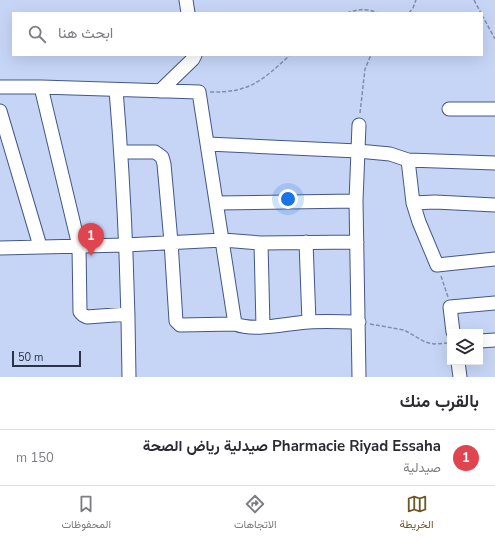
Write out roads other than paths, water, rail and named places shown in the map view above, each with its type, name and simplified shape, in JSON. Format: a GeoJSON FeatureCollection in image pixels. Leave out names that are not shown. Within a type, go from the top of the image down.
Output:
{"type":"FeatureCollection","features":[{"type":"Feature","properties":{"kind":"street"},"geometry":{"type":"LineString","coordinates":[[186,0],[188,12]]}},
{"type":"Feature","properties":{"kind":"street"},"geometry":{"type":"LineString","coordinates":[[160,91],[194,56]]}},
{"type":"Feature","properties":{"kind":"street"},"geometry":{"type":"LineString","coordinates":[[0,87],[199,92],[235,324]]}},
{"type":"Feature","properties":{"kind":"street"},"geometry":{"type":"LineString","coordinates":[[41,87],[79,246],[80,312],[87,317],[128,314]]}},
{"type":"Feature","properties":{"kind":"street"},"geometry":{"type":"LineString","coordinates":[[116,90],[121,152],[128,314],[129,377]]}},
{"type":"Feature","properties":{"kind":"street"},"geometry":{"type":"LineString","coordinates":[[449,109],[495,109]]}},
{"type":"Feature","properties":{"kind":"street"},"geometry":{"type":"LineString","coordinates":[[0,111],[40,246]]}},
{"type":"Feature","properties":{"kind":"street"},"geometry":{"type":"LineString","coordinates":[[359,125],[356,201],[359,377]]}},
{"type":"Feature","properties":{"kind":"street"},"geometry":{"type":"LineString","coordinates":[[208,144],[358,151],[390,154],[408,160],[495,163]]}},
{"type":"Feature","properties":{"kind":"street"},"geometry":{"type":"LineString","coordinates":[[121,152],[155,152],[162,157],[164,164],[177,323],[180,325],[235,324],[240,326],[263,327],[309,322],[359,322]]}},
{"type":"Feature","properties":{"kind":"street"},"geometry":{"type":"LineString","coordinates":[[408,160],[413,203],[419,222],[437,265],[495,259]]}},
{"type":"Feature","properties":{"kind":"street"},"geometry":{"type":"LineString","coordinates":[[217,202],[356,201]]}},
{"type":"Feature","properties":{"kind":"street"},"geometry":{"type":"LineString","coordinates":[[413,203],[435,202],[495,205]]}},
{"type":"Feature","properties":{"kind":"street"},"geometry":{"type":"LineString","coordinates":[[0,248],[125,245],[223,240],[261,243],[357,242]]}},
{"type":"Feature","properties":{"kind":"street"},"geometry":{"type":"LineString","coordinates":[[306,242],[309,322]]}},
{"type":"Feature","properties":{"kind":"street"},"geometry":{"type":"LineString","coordinates":[[261,243],[263,327]]}},
{"type":"Feature","properties":{"kind":"street"},"geometry":{"type":"LineString","coordinates":[[453,329],[450,307],[495,303]]}},
{"type":"Feature","properties":{"kind":"street"},"geometry":{"type":"LineString","coordinates":[[483,341],[495,340]]}},
{"type":"Feature","properties":{"kind":"street"},"geometry":{"type":"LineString","coordinates":[[458,365],[460,377]]}},
{"type":"Feature","properties":{"kind":"place","name":"Pharmacie Riyad Essaha صيدلية رياض الصحة"},"geometry":{"type":"Point","coordinates":[91,256]}}]}
